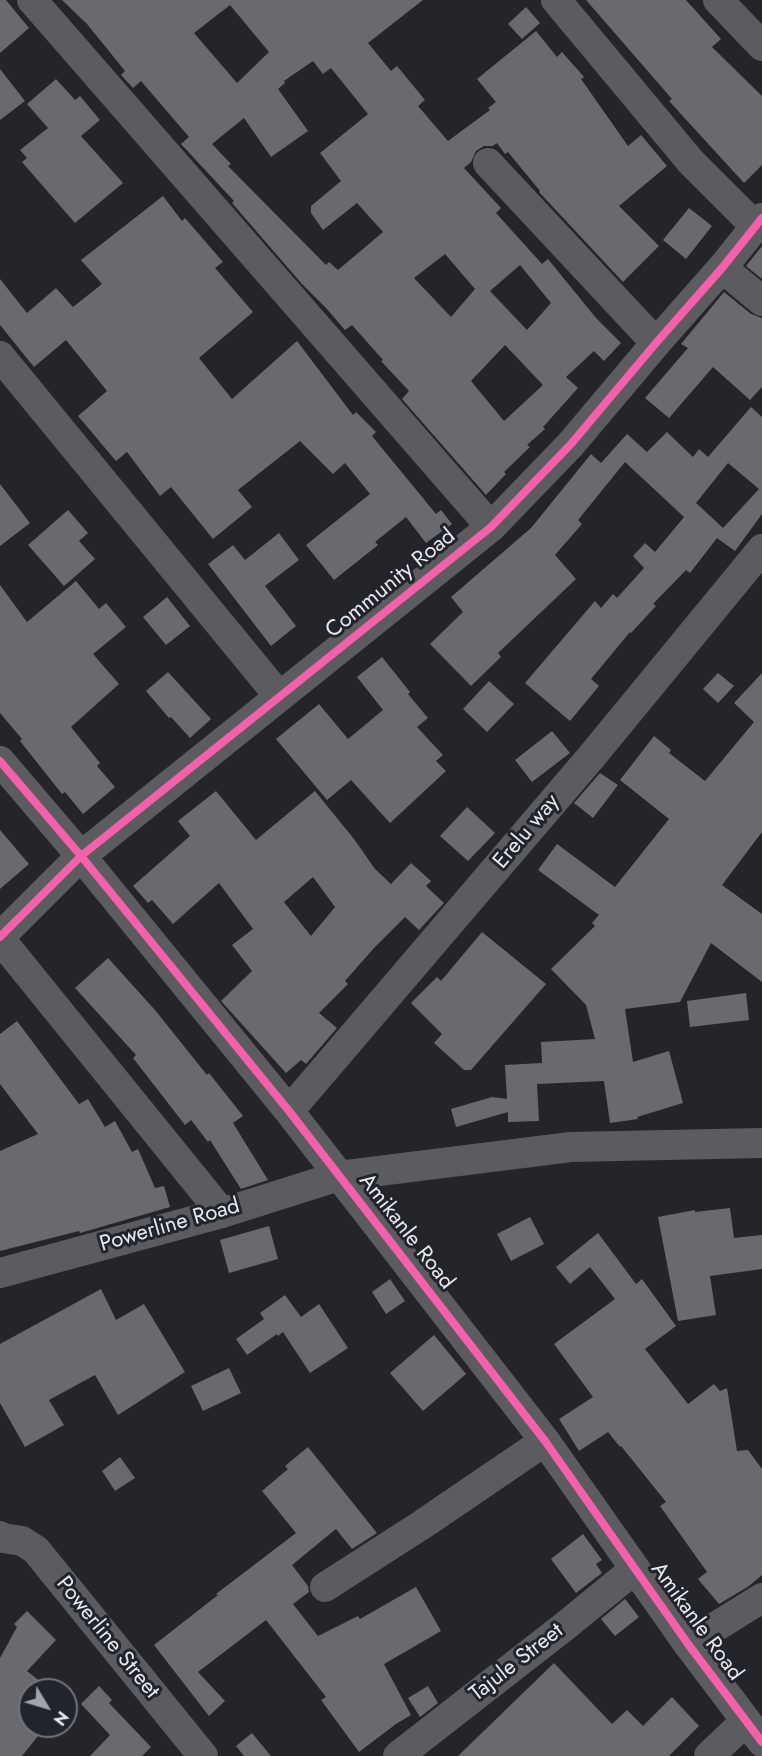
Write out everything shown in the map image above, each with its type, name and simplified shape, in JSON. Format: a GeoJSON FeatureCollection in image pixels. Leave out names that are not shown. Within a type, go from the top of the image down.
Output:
{"type":"FeatureCollection","features":[{"type":"Feature","properties":{"kind":"street"},"geometry":{"type":"LineString","coordinates":[[32,0],[491,527]]}},
{"type":"Feature","properties":{"kind":"street"},"geometry":{"type":"LineString","coordinates":[[556,0],[691,162],[758,222]]}},
{"type":"Feature","properties":{"kind":"street"},"geometry":{"type":"LineString","coordinates":[[718,0],[762,46]]}},
{"type":"Feature","properties":{"kind":"street"},"geometry":{"type":"LineString","coordinates":[[488,163],[656,343]]}},
{"type":"Feature","properties":{"kind":"street","name":"Community Road"},"geometry":{"type":"LineString","coordinates":[[0,938],[81,856],[491,527],[571,444],[722,268],[758,222]]}},
{"type":"Feature","properties":{"kind":"street"},"geometry":{"type":"LineString","coordinates":[[722,268],[762,302]]}},
{"type":"Feature","properties":{"kind":"street"},"geometry":{"type":"LineString","coordinates":[[0,356],[279,696]]}},
{"type":"Feature","properties":{"kind":"street","name":"Erelu way"},"geometry":{"type":"LineString","coordinates":[[289,1111],[592,756],[762,549]]}},
{"type":"Feature","properties":{"kind":"street","name":"Amikanle Road"},"geometry":{"type":"LineString","coordinates":[[0,761],[81,856],[289,1111],[545,1441],[688,1644],[754,1731]]}},
{"type":"Feature","properties":{"kind":"street"},"geometry":{"type":"LineString","coordinates":[[0,938],[222,1213]]}},
{"type":"Feature","properties":{"kind":"street","name":"Powerline Road"},"geometry":{"type":"LineString","coordinates":[[0,1273],[222,1213],[339,1176],[571,1147],[762,1143]]}},
{"type":"Feature","properties":{"kind":"street"},"geometry":{"type":"LineString","coordinates":[[325,1587],[545,1441]]}},
{"type":"Feature","properties":{"kind":"street","name":"Powerline Street"},"geometry":{"type":"LineString","coordinates":[[0,1536],[21,1541],[36,1550],[203,1756]]}},
{"type":"Feature","properties":{"kind":"street","name":"Tajule Street"},"geometry":{"type":"LineString","coordinates":[[398,1756],[635,1569]]}},
{"type":"Feature","properties":{"kind":"street"},"geometry":{"type":"LineString","coordinates":[[688,1644],[762,1598]]}},
{"type":"Feature","properties":{"kind":"street"},"geometry":{"type":"LineString","coordinates":[[709,1756],[754,1731]]}},
{"type":"Feature","properties":{"kind":"building"},"geometry":{"type":"Polygon","coordinates":[[[0,0],[6,0],[29,28],[0,53],[0,0]]]}},
{"type":"Feature","properties":{"kind":"building"},"geometry":{"type":"Polygon","coordinates":[[[62,0],[423,0],[368,43],[391,71],[397,66],[425,100],[418,106],[448,141],[490,110],[488,108],[496,102],[477,79],[536,31],[557,57],[562,52],[584,77],[581,79],[628,146],[641,135],[667,166],[619,206],[659,246],[623,282],[539,192],[508,152],[505,154],[497,143],[493,146],[484,146],[476,151],[471,162],[464,168],[501,208],[496,213],[542,264],[548,259],[596,318],[621,343],[604,361],[594,351],[566,377],[578,388],[543,427],[545,429],[527,445],[530,447],[504,472],[506,474],[486,495],[402,399],[409,391],[381,361],[383,360],[352,325],[345,330],[302,284],[232,203],[234,201],[181,144],[189,137],[141,81],[133,88],[121,75],[125,71],[87,24],[62,0]],[[230,5],[194,33],[237,83],[269,52],[230,5]],[[313,61],[284,81],[285,83],[278,89],[308,131],[271,157],[244,118],[212,144],[231,164],[228,166],[326,265],[329,262],[338,270],[383,232],[357,203],[323,230],[311,213],[311,206],[341,181],[320,153],[368,114],[331,68],[323,74],[313,61]],[[445,254],[414,278],[451,317],[475,289],[445,254]],[[520,265],[490,291],[527,330],[551,303],[520,265]],[[505,345],[471,381],[504,421],[543,385],[505,345]]]}},
{"type":"Feature","properties":{"kind":"building"},"geometry":{"type":"Polygon","coordinates":[[[586,0],[686,0],[721,39],[712,47],[762,96],[762,165],[744,183],[669,101],[672,99],[586,0]]]}},
{"type":"Feature","properties":{"kind":"building"},"geometry":{"type":"Polygon","coordinates":[[[526,7],[540,23],[522,39],[508,24],[526,7]]]}},
{"type":"Feature","properties":{"kind":"building"},"geometry":{"type":"Polygon","coordinates":[[[0,69],[25,101],[0,120],[0,69]]]}},
{"type":"Feature","properties":{"kind":"building"},"geometry":{"type":"Polygon","coordinates":[[[56,79],[75,100],[80,96],[100,120],[81,136],[123,183],[75,223],[22,162],[27,158],[20,150],[48,128],[27,104],[56,79]]]}},
{"type":"Feature","properties":{"kind":"building"},"geometry":{"type":"Polygon","coordinates":[[[163,196],[182,221],[185,218],[223,262],[215,268],[253,312],[199,358],[232,399],[297,341],[353,415],[356,412],[376,432],[372,436],[436,514],[441,510],[452,524],[426,543],[406,517],[375,542],[378,545],[334,580],[306,545],[370,494],[345,463],[333,474],[300,441],[238,490],[252,507],[213,539],[171,487],[160,496],[127,452],[116,461],[78,416],[107,391],[66,340],[34,367],[0,325],[0,279],[27,313],[56,288],[73,307],[102,284],[81,260],[163,196]]]}},
{"type":"Feature","properties":{"kind":"building"},"geometry":{"type":"Polygon","coordinates":[[[689,208],[712,226],[686,259],[663,240],[689,208]]]}},
{"type":"Feature","properties":{"kind":"building"},"geometry":{"type":"Polygon","coordinates":[[[762,246],[762,279],[746,266],[762,246]]]}},
{"type":"Feature","properties":{"kind":"building"},"geometry":{"type":"Polygon","coordinates":[[[724,292],[751,314],[762,318],[762,387],[750,400],[713,367],[669,418],[645,398],[688,348],[681,344],[724,292]]]}},
{"type":"Feature","properties":{"kind":"building"},"geometry":{"type":"Polygon","coordinates":[[[751,407],[762,417],[762,514],[735,551],[717,538],[690,573],[686,570],[653,604],[656,606],[630,632],[591,679],[599,686],[570,721],[525,683],[595,601],[601,608],[613,594],[617,598],[644,568],[633,556],[645,543],[655,552],[684,517],[625,462],[578,520],[582,524],[555,555],[576,579],[498,653],[501,657],[471,686],[430,644],[463,612],[451,597],[531,528],[591,454],[601,463],[627,434],[647,452],[667,432],[693,457],[699,449],[708,457],[751,407]],[[728,463],[696,503],[723,528],[759,489],[728,463]]]}},
{"type":"Feature","properties":{"kind":"building"},"geometry":{"type":"Polygon","coordinates":[[[0,484],[30,523],[0,546],[0,484]]]}},
{"type":"Feature","properties":{"kind":"building"},"geometry":{"type":"Polygon","coordinates":[[[68,510],[88,533],[79,541],[95,559],[64,586],[28,545],[68,510]]]}},
{"type":"Feature","properties":{"kind":"building"},"geometry":{"type":"Polygon","coordinates":[[[279,533],[299,560],[265,586],[296,626],[271,646],[208,564],[233,545],[245,560],[279,533]]]}},
{"type":"Feature","properties":{"kind":"building"},"geometry":{"type":"Polygon","coordinates":[[[76,581],[99,609],[106,603],[126,627],[93,654],[119,684],[71,727],[100,763],[97,766],[115,787],[83,814],[65,792],[62,794],[0,713],[0,585],[27,622],[76,581]]]}},
{"type":"Feature","properties":{"kind":"building"},"geometry":{"type":"Polygon","coordinates":[[[167,597],[190,626],[166,645],[143,617],[167,597]]]}},
{"type":"Feature","properties":{"kind":"building"},"geometry":{"type":"Polygon","coordinates":[[[382,657],[428,718],[417,727],[443,755],[436,761],[446,771],[390,823],[351,780],[327,800],[276,739],[319,704],[348,739],[383,710],[357,677],[382,657]]]}},
{"type":"Feature","properties":{"kind":"building"},"geometry":{"type":"Polygon","coordinates":[[[168,672],[211,719],[190,738],[146,691],[168,672]]]}},
{"type":"Feature","properties":{"kind":"building"},"geometry":{"type":"Polygon","coordinates":[[[718,673],[734,686],[718,703],[703,689],[718,673]]]}},
{"type":"Feature","properties":{"kind":"building"},"geometry":{"type":"Polygon","coordinates":[[[762,673],[762,832],[722,885],[762,914],[762,982],[711,943],[680,1002],[625,1009],[633,1062],[669,1051],[683,1103],[637,1117],[638,1119],[610,1123],[604,1081],[537,1084],[539,1121],[508,1122],[508,1112],[456,1127],[451,1109],[492,1097],[507,1099],[505,1065],[542,1063],[541,1042],[595,1039],[586,1005],[551,969],[595,926],[592,923],[599,915],[538,870],[557,844],[615,887],[669,819],[620,780],[654,736],[671,750],[669,753],[705,781],[754,722],[734,703],[762,673]]]}},
{"type":"Feature","properties":{"kind":"building"},"geometry":{"type":"Polygon","coordinates":[[[489,681],[514,704],[487,732],[463,709],[489,681]]]}},
{"type":"Feature","properties":{"kind":"building"},"geometry":{"type":"Polygon","coordinates":[[[552,731],[570,753],[532,782],[515,760],[552,731]]]}},
{"type":"Feature","properties":{"kind":"building"},"geometry":{"type":"Polygon","coordinates":[[[600,773],[618,785],[593,818],[574,803],[600,773]]]}},
{"type":"Feature","properties":{"kind":"building"},"geometry":{"type":"Polygon","coordinates":[[[216,791],[256,840],[315,791],[375,869],[391,884],[411,863],[431,881],[426,886],[444,903],[419,930],[405,917],[374,948],[345,981],[348,984],[319,1013],[337,1028],[306,1064],[301,1060],[286,1073],[221,1001],[252,971],[232,945],[253,929],[219,883],[173,924],[152,900],[148,903],[133,886],[190,836],[178,821],[216,791]],[[313,877],[284,902],[311,936],[335,907],[313,877]]]}},
{"type":"Feature","properties":{"kind":"building"},"geometry":{"type":"Polygon","coordinates":[[[467,807],[495,833],[468,861],[440,836],[467,807]]]}},
{"type":"Feature","properties":{"kind":"building"},"geometry":{"type":"Polygon","coordinates":[[[0,830],[29,864],[0,889],[0,830]]]}},
{"type":"Feature","properties":{"kind":"building"},"geometry":{"type":"Polygon","coordinates":[[[482,932],[546,984],[471,1070],[464,1070],[434,1043],[442,1034],[411,1003],[437,977],[441,981],[482,932]]]}},
{"type":"Feature","properties":{"kind":"building"},"geometry":{"type":"Polygon","coordinates":[[[108,958],[155,1010],[207,1075],[209,1073],[243,1116],[233,1123],[268,1180],[241,1189],[210,1140],[208,1142],[191,1120],[185,1125],[133,1058],[136,1055],[75,988],[108,958]]]}},
{"type":"Feature","properties":{"kind":"building"},"geometry":{"type":"Polygon","coordinates":[[[746,993],[749,1020],[690,1027],[687,1001],[746,993]]]}},
{"type":"Feature","properties":{"kind":"building"},"geometry":{"type":"Polygon","coordinates":[[[17,1021],[79,1104],[88,1099],[105,1127],[115,1121],[132,1152],[138,1149],[155,1188],[164,1186],[170,1207],[80,1233],[79,1231],[0,1251],[0,1151],[38,1134],[0,1084],[0,1034],[17,1021]]]}},
{"type":"Feature","properties":{"kind":"building"},"geometry":{"type":"Polygon","coordinates":[[[730,1208],[734,1238],[762,1235],[762,1269],[710,1276],[716,1315],[678,1321],[658,1217],[695,1210],[695,1212],[730,1208]]]}},
{"type":"Feature","properties":{"kind":"building"},"geometry":{"type":"Polygon","coordinates":[[[530,1217],[544,1244],[511,1261],[497,1234],[530,1217]]]}},
{"type":"Feature","properties":{"kind":"building"},"geometry":{"type":"Polygon","coordinates":[[[269,1226],[278,1259],[229,1273],[220,1240],[269,1226]]]}},
{"type":"Feature","properties":{"kind":"building"},"geometry":{"type":"Polygon","coordinates":[[[598,1233],[636,1284],[642,1279],[676,1326],[645,1349],[688,1404],[714,1384],[720,1391],[727,1388],[737,1451],[748,1450],[762,1469],[762,1575],[749,1586],[719,1604],[698,1579],[707,1572],[660,1506],[666,1502],[621,1446],[608,1432],[579,1451],[559,1419],[593,1397],[554,1344],[615,1299],[590,1267],[570,1284],[556,1267],[598,1233]]]}},
{"type":"Feature","properties":{"kind":"building"},"geometry":{"type":"Polygon","coordinates":[[[390,1279],[405,1301],[386,1314],[372,1292],[390,1279]]]}},
{"type":"Feature","properties":{"kind":"building"},"geometry":{"type":"Polygon","coordinates":[[[101,1289],[116,1320],[144,1304],[185,1372],[118,1415],[95,1375],[49,1400],[64,1425],[25,1447],[0,1403],[0,1344],[101,1289]]]}},
{"type":"Feature","properties":{"kind":"building"},"geometry":{"type":"Polygon","coordinates":[[[285,1295],[301,1317],[319,1304],[348,1348],[310,1373],[283,1332],[247,1355],[236,1339],[264,1319],[260,1313],[285,1295]]]}},
{"type":"Feature","properties":{"kind":"building"},"geometry":{"type":"Polygon","coordinates":[[[434,1335],[466,1374],[423,1411],[390,1373],[434,1335]]]}},
{"type":"Feature","properties":{"kind":"building"},"geometry":{"type":"Polygon","coordinates":[[[229,1368],[241,1393],[203,1411],[191,1386],[229,1368]]]}},
{"type":"Feature","properties":{"kind":"building"},"geometry":{"type":"Polygon","coordinates":[[[308,1447],[377,1533],[352,1549],[336,1529],[292,1565],[308,1586],[309,1592],[293,1604],[318,1636],[358,1616],[360,1619],[416,1587],[441,1631],[384,1664],[411,1715],[359,1752],[321,1700],[326,1697],[266,1620],[198,1672],[225,1701],[209,1716],[154,1645],[296,1533],[262,1491],[288,1469],[285,1466],[308,1447]]]}},
{"type":"Feature","properties":{"kind":"building"},"geometry":{"type":"Polygon","coordinates":[[[120,1457],[135,1478],[115,1491],[102,1471],[120,1457]]]}},
{"type":"Feature","properties":{"kind":"building"},"geometry":{"type":"Polygon","coordinates":[[[583,1534],[602,1560],[596,1564],[602,1573],[576,1593],[551,1559],[583,1534]]]}},
{"type":"Feature","properties":{"kind":"building"},"geometry":{"type":"Polygon","coordinates":[[[625,1599],[639,1617],[615,1636],[601,1619],[625,1599]]]}},
{"type":"Feature","properties":{"kind":"building"},"geometry":{"type":"Polygon","coordinates":[[[27,1611],[56,1640],[27,1671],[36,1678],[18,1678],[18,1738],[36,1738],[22,1756],[0,1756],[0,1658],[17,1627],[14,1624],[27,1611]]]}},
{"type":"Feature","properties":{"kind":"building"},"geometry":{"type":"Polygon","coordinates":[[[554,1663],[612,1724],[627,1710],[643,1726],[672,1697],[699,1726],[669,1756],[458,1756],[554,1663]]]}},
{"type":"Feature","properties":{"kind":"building"},"geometry":{"type":"Polygon","coordinates":[[[99,1686],[112,1700],[109,1703],[151,1747],[142,1756],[90,1756],[110,1735],[81,1704],[99,1686]]]}},
{"type":"Feature","properties":{"kind":"building"},"geometry":{"type":"Polygon","coordinates":[[[428,1686],[438,1703],[420,1717],[408,1698],[428,1686]]]}},
{"type":"Feature","properties":{"kind":"building"},"geometry":{"type":"Polygon","coordinates":[[[252,1733],[271,1756],[244,1756],[236,1746],[252,1733]]]}},
{"type":"Feature","properties":{"kind":"cycle path"},"geometry":{"type":"LineString","coordinates":[[0,937],[81,856],[491,527],[571,444],[762,218]]}},
{"type":"Feature","properties":{"kind":"cycle path"},"geometry":{"type":"LineString","coordinates":[[0,761],[81,856],[289,1111],[545,1441],[688,1644],[762,1742]]}}]}
